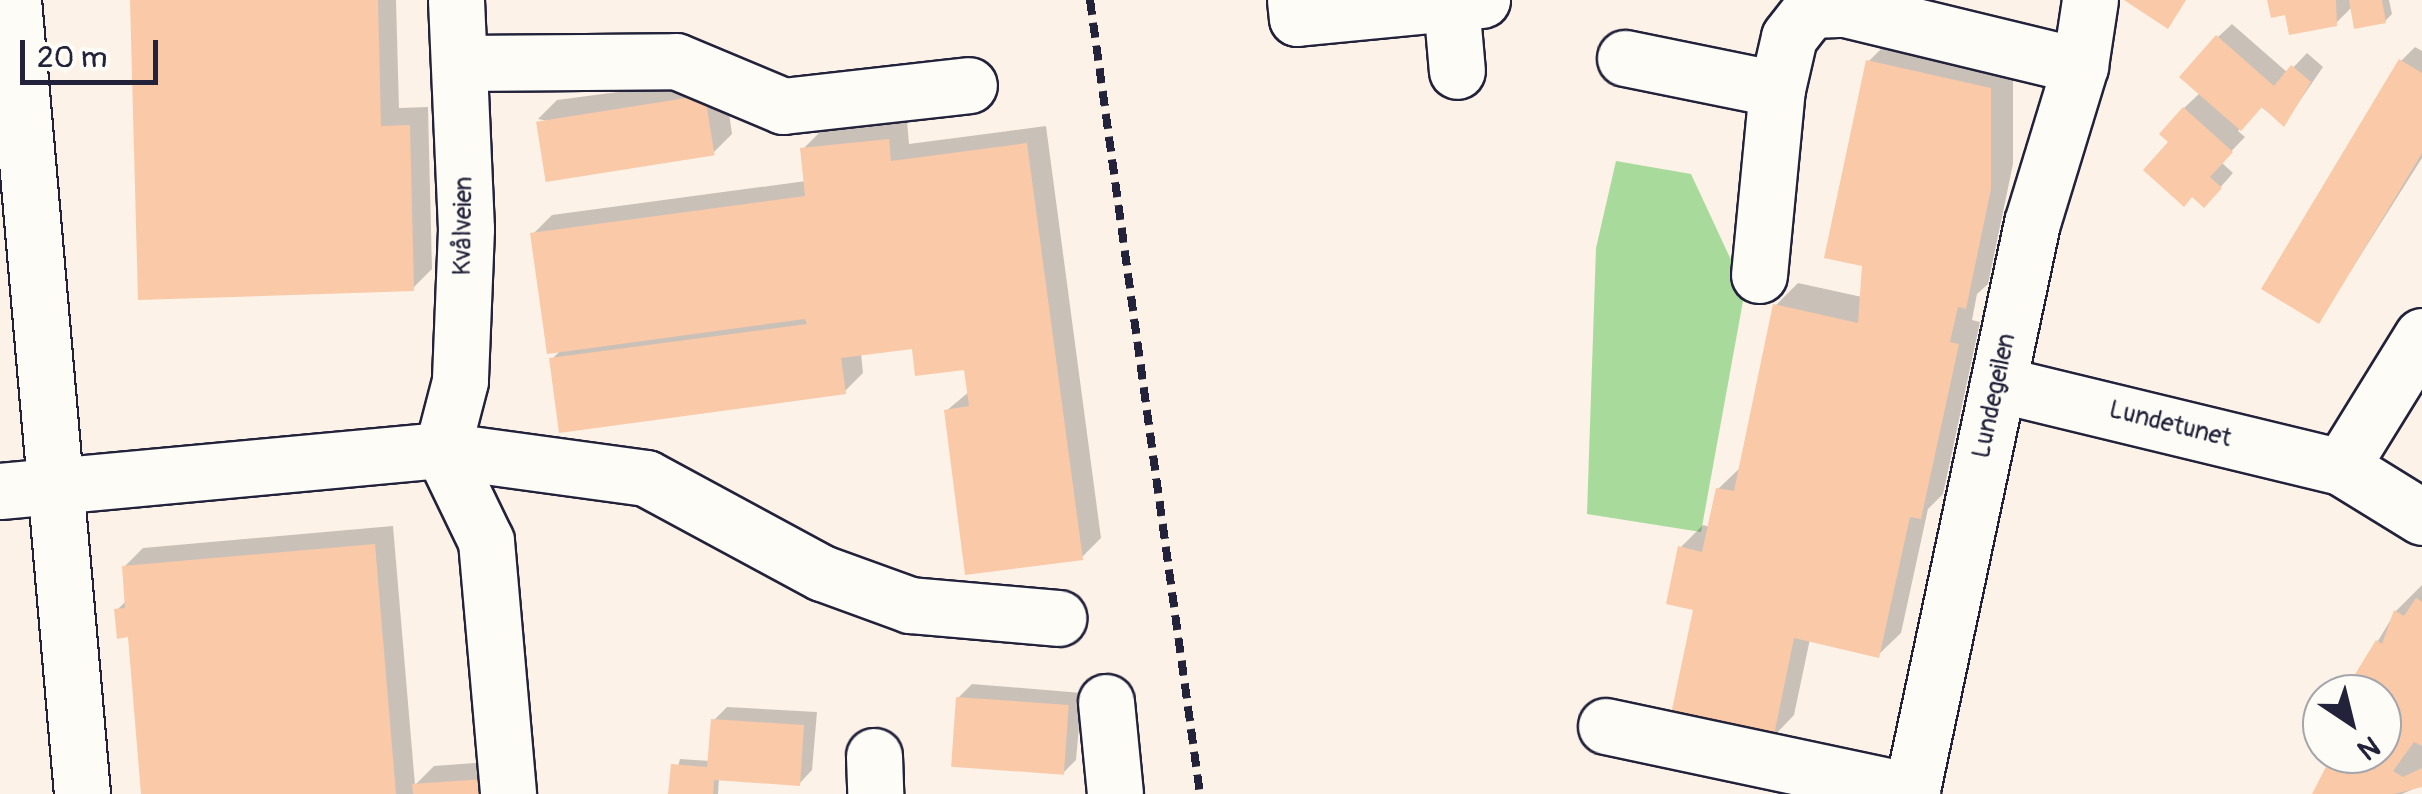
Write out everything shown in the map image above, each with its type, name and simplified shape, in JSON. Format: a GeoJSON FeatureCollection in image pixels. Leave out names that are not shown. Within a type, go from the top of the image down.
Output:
{"type":"FeatureCollection","features":[{"type":"Feature","properties":{"kind":"street"},"geometry":{"type":"LineString","coordinates":[[14,0],[26,489],[82,794]]}},
{"type":"Feature","properties":{"kind":"street","name":"Kvålveien"},"geometry":{"type":"LineString","coordinates":[[442,450],[460,381],[462,63],[456,0]]}},
{"type":"Feature","properties":{"kind":"street"},"geometry":{"type":"LineString","coordinates":[[1295,0],[1298,18],[1466,2],[1456,70]]}},
{"type":"Feature","properties":{"kind":"street","name":"Lundegeilen"},"geometry":{"type":"LineString","coordinates":[[1911,792],[2032,223],[2080,66],[2090,0]]}},
{"type":"Feature","properties":{"kind":"street"},"geometry":{"type":"LineString","coordinates":[[1760,276],[1777,89],[1790,37],[1810,10],[1845,9],[2080,66]]}},
{"type":"Feature","properties":{"kind":"street"},"geometry":{"type":"LineString","coordinates":[[1625,58],[1777,89]]}},
{"type":"Feature","properties":{"kind":"street"},"geometry":{"type":"LineString","coordinates":[[462,63],[676,61],[783,106],[969,85]]}},
{"type":"Feature","properties":{"kind":"street"},"geometry":{"type":"LineString","coordinates":[[2342,467],[2422,336]]}},
{"type":"Feature","properties":{"kind":"street","name":"Lundetunet"},"geometry":{"type":"LineString","coordinates":[[1998,384],[2342,467],[2422,517]]}},
{"type":"Feature","properties":{"kind":"street"},"geometry":{"type":"LineString","coordinates":[[26,489],[442,450],[646,478],[822,573],[910,605],[1058,618]]}},
{"type":"Feature","properties":{"kind":"street"},"geometry":{"type":"LineString","coordinates":[[442,450],[486,540],[508,794]]}},
{"type":"Feature","properties":{"kind":"street"},"geometry":{"type":"LineString","coordinates":[[1106,702],[1115,794]]}},
{"type":"Feature","properties":{"kind":"street"},"geometry":{"type":"LineString","coordinates":[[1606,726],[1911,792]]}},
{"type":"Feature","properties":{"kind":"green space"},"geometry":{"type":"Polygon","coordinates":[[[1616,161],[1691,174],[1745,290],[1701,532],[1587,514],[1596,248],[1616,161]]]}},
{"type":"Feature","properties":{"kind":"building"},"geometry":{"type":"Polygon","coordinates":[[[130,0],[378,0],[381,126],[410,125],[414,291],[138,300],[130,0]]]}},
{"type":"Feature","properties":{"kind":"building"},"geometry":{"type":"Polygon","coordinates":[[[2124,0],[2186,0],[2168,29],[2124,0]]]}},
{"type":"Feature","properties":{"kind":"building"},"geometry":{"type":"Polygon","coordinates":[[[2267,0],[2336,0],[2337,26],[2289,35],[2285,15],[2271,18],[2267,0]]]}},
{"type":"Feature","properties":{"kind":"building"},"geometry":{"type":"Polygon","coordinates":[[[2349,0],[2382,0],[2386,23],[2354,29],[2349,0]]]}},
{"type":"Feature","properties":{"kind":"building"},"geometry":{"type":"Polygon","coordinates":[[[2216,35],[2274,86],[2291,65],[2311,82],[2284,127],[2262,107],[2241,131],[2179,77],[2216,35]]]}},
{"type":"Feature","properties":{"kind":"building"},"geometry":{"type":"Polygon","coordinates":[[[2399,59],[2422,73],[2422,153],[2319,324],[2261,289],[2399,59]]]}},
{"type":"Feature","properties":{"kind":"building"},"geometry":{"type":"Polygon","coordinates":[[[1866,60],[1991,88],[1991,189],[1966,309],[1958,307],[1950,342],[1959,344],[1921,519],[1910,517],[1879,658],[1794,638],[1773,740],[1670,719],[1693,610],[1666,604],[1678,546],[1702,552],[1716,488],[1734,491],[1773,304],[1858,323],[1862,266],[1824,258],[1866,60]]]}},
{"type":"Feature","properties":{"kind":"building"},"geometry":{"type":"Polygon","coordinates":[[[705,95],[715,155],[546,182],[536,122],[705,95]]]}},
{"type":"Feature","properties":{"kind":"building"},"geometry":{"type":"Polygon","coordinates":[[[2183,107],[2233,152],[2210,177],[2222,188],[2204,208],[2192,197],[2184,207],[2143,170],[2168,142],[2159,134],[2183,107]]]}},
{"type":"Feature","properties":{"kind":"building"},"geometry":{"type":"Polygon","coordinates":[[[889,139],[891,161],[1027,143],[1083,560],[965,575],[944,410],[969,406],[964,370],[915,376],[912,349],[841,358],[846,394],[559,433],[549,358],[807,324],[805,319],[547,354],[530,233],[805,196],[800,148],[889,139]]]}},
{"type":"Feature","properties":{"kind":"building"},"geometry":{"type":"Polygon","coordinates":[[[375,544],[396,794],[141,794],[128,637],[117,639],[114,609],[125,608],[122,566],[375,544]]]}},
{"type":"Feature","properties":{"kind":"building"},"geometry":{"type":"Polygon","coordinates":[[[2416,598],[2422,602],[2422,746],[2414,742],[2402,759],[2402,674],[2355,674],[2376,640],[2382,644],[2394,610],[2404,616],[2416,598]]]}},
{"type":"Feature","properties":{"kind":"building"},"geometry":{"type":"Polygon","coordinates":[[[956,697],[1069,705],[1064,775],[951,767],[956,697]]]}},
{"type":"Feature","properties":{"kind":"building"},"geometry":{"type":"Polygon","coordinates":[[[711,719],[804,725],[800,786],[714,780],[713,794],[668,794],[671,764],[707,767],[711,719]]]}},
{"type":"Feature","properties":{"kind":"building"},"geometry":{"type":"Polygon","coordinates":[[[2422,768],[2422,787],[2394,794],[2312,794],[2322,774],[2403,777],[2422,768]]]}},
{"type":"Feature","properties":{"kind":"building"},"geometry":{"type":"Polygon","coordinates":[[[484,779],[486,794],[413,794],[412,784],[484,779]]]}},
{"type":"Feature","properties":{"kind":"railway"},"geometry":{"type":"LineString","coordinates":[[1090,0],[1200,794]]}}]}
